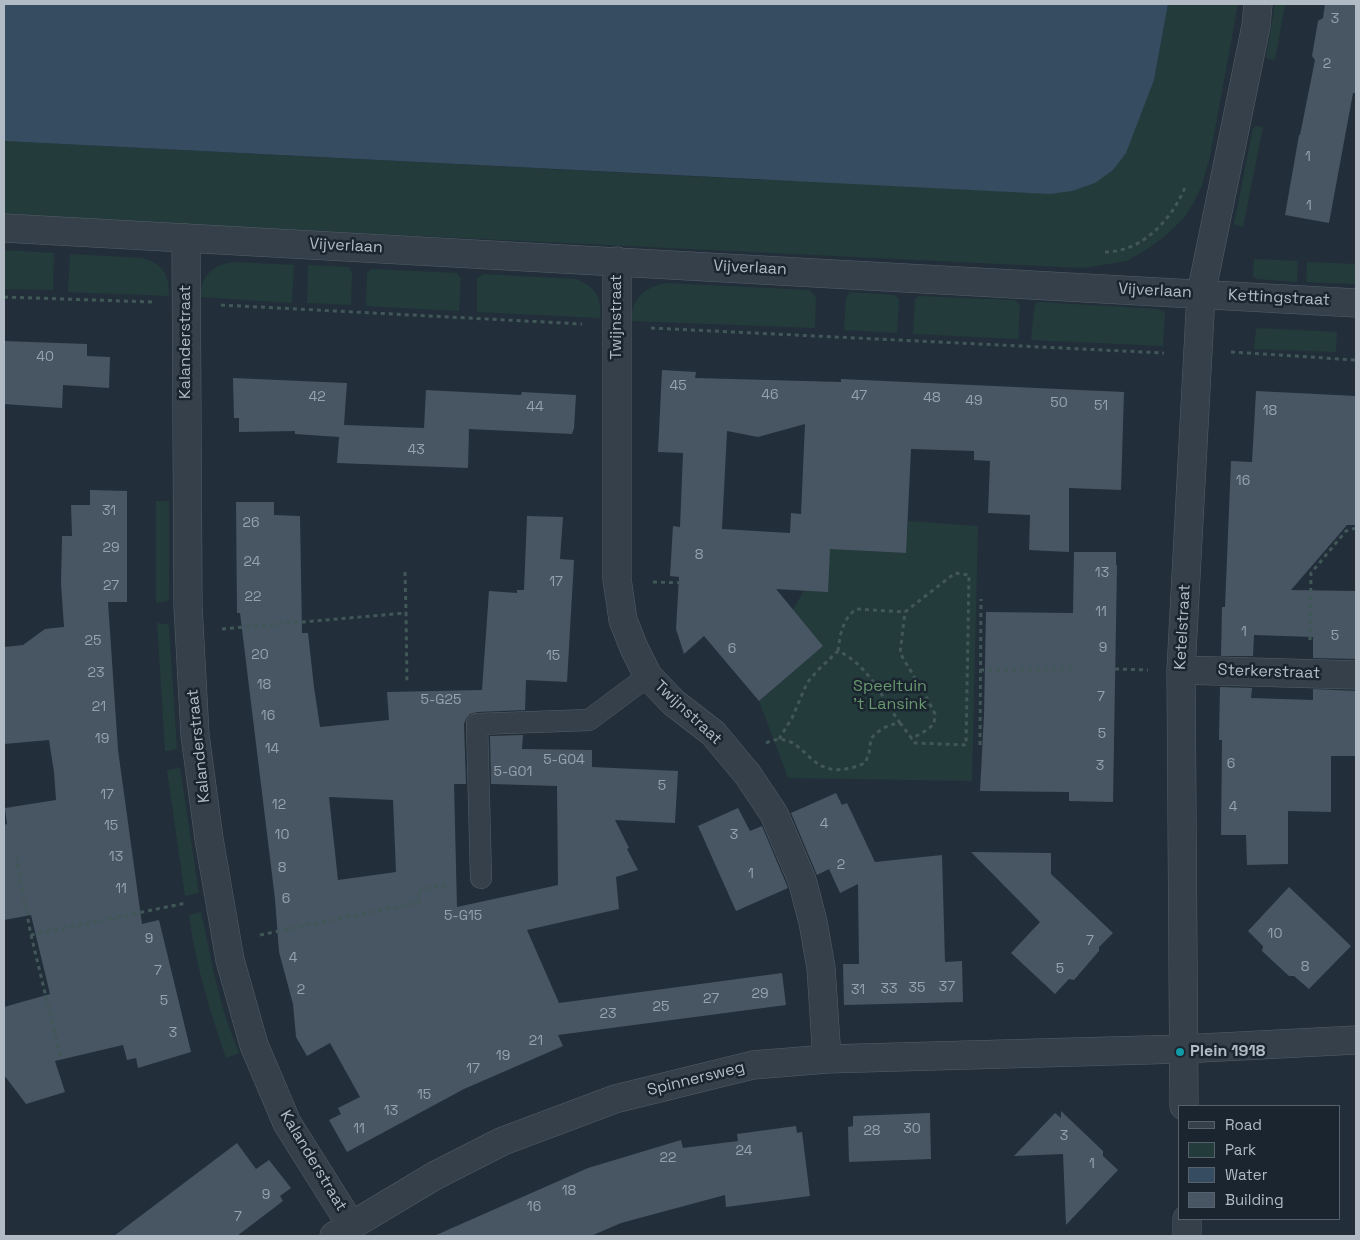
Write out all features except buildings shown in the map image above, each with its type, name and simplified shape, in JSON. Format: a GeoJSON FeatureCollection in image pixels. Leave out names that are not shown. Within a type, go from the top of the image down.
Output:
{"type":"FeatureCollection","features":[{"type":"Feature","properties":{"kind":"street","name":"Vijverlaan"},"geometry":{"type":"LineString","coordinates":[[4,228],[1201,294],[1256,26],[1258,4]]}},
{"type":"Feature","properties":{"kind":"street","name":"Kalanderstraat"},"geometry":{"type":"LineString","coordinates":[[186,238],[189,632],[195,735],[209,839],[230,960],[254,1045],[287,1123],[343,1231]]}},
{"type":"Feature","properties":{"kind":"street","name":"Twijnstraat"},"geometry":{"type":"LineString","coordinates":[[617,261],[617,580],[623,620],[648,676],[674,703],[713,733],[748,774],[774,814],[802,880],[813,922],[821,968],[827,1059]]}},
{"type":"Feature","properties":{"kind":"street","name":"Kettingstraat"},"geometry":{"type":"LineString","coordinates":[[1201,294],[1356,303]]}},
{"type":"Feature","properties":{"kind":"street","name":"Ketelstraat"},"geometry":{"type":"LineString","coordinates":[[1182,1049],[1181,670],[1201,294]]}},
{"type":"Feature","properties":{"kind":"street","name":"Sterkerstraat"},"geometry":{"type":"LineString","coordinates":[[1181,670],[1356,675]]}},
{"type":"Feature","properties":{"kind":"street"},"geometry":{"type":"LineString","coordinates":[[1184,1105],[1182,1049],[1356,1040]]}},
{"type":"Feature","properties":{"kind":"street","name":"Spinnersweg"},"geometry":{"type":"LineString","coordinates":[[343,1231],[436,1175],[503,1141],[615,1099],[753,1065],[827,1059],[1182,1049]]}},
{"type":"Feature","properties":{"kind":"street"},"geometry":{"type":"LineString","coordinates":[[1186,1220],[1187,1236]]}},
{"type":"Feature","properties":{"kind":"lane"},"geometry":{"type":"LineString","coordinates":[[481,878],[477,724],[589,720],[648,676]]}},
{"type":"Feature","properties":{"kind":"path"},"geometry":{"type":"LineString","coordinates":[[1098,252],[1122,251],[1155,231],[1170,216],[1187,183]]}},
{"type":"Feature","properties":{"kind":"path"},"geometry":{"type":"LineString","coordinates":[[4,296],[186,303],[1107,351],[1198,354]]}},
{"type":"Feature","properties":{"kind":"path"},"geometry":{"type":"LineString","coordinates":[[1234,296],[1229,352],[1356,360]]}},
{"type":"Feature","properties":{"kind":"path"},"geometry":{"type":"LineString","coordinates":[[1309,674],[1312,573],[1346,531],[1356,528]]}},
{"type":"Feature","properties":{"kind":"path"},"geometry":{"type":"LineString","coordinates":[[405,572],[407,684]]}},
{"type":"Feature","properties":{"kind":"path"},"geometry":{"type":"LineString","coordinates":[[838,651],[847,655],[862,668],[901,724],[911,739],[916,743],[966,745],[969,575],[955,573],[905,612],[856,609],[848,615],[841,632],[838,651],[807,683],[780,740],[793,743],[828,769],[841,770],[854,768],[865,763],[869,754],[871,738],[887,726],[901,724]]}},
{"type":"Feature","properties":{"kind":"path"},"geometry":{"type":"LineString","coordinates":[[980,745],[982,599]]}},
{"type":"Feature","properties":{"kind":"path"},"geometry":{"type":"LineString","coordinates":[[905,612],[900,653],[934,714],[934,724],[911,739]]}},
{"type":"Feature","properties":{"kind":"path"},"geometry":{"type":"LineString","coordinates":[[189,632],[406,613]]}},
{"type":"Feature","properties":{"kind":"path"},"geometry":{"type":"LineString","coordinates":[[980,670],[1072,669]]}},
{"type":"Feature","properties":{"kind":"path"},"geometry":{"type":"LineString","coordinates":[[16,856],[31,935],[61,1059]]}},
{"type":"Feature","properties":{"kind":"path"},"geometry":{"type":"LineString","coordinates":[[227,941],[420,902],[418,890],[481,878]]}},
{"type":"Feature","properties":{"kind":"path"},"geometry":{"type":"LineString","coordinates":[[31,935],[219,896]]}},
{"type":"Feature","properties":{"kind":"green space"},"geometry":{"type":"Polygon","coordinates":[[[1168,4],[1238,4],[1210,156],[1202,185],[1184,218],[1164,237],[1127,261],[1083,268],[4,216],[4,141],[764,180],[1154,80],[1168,4]]]}},
{"type":"Feature","properties":{"kind":"green space"},"geometry":{"type":"Polygon","coordinates":[[[1275,4],[1285,4],[1275,60],[1266,58],[1275,4]]]}},
{"type":"Feature","properties":{"kind":"green space"},"geometry":{"type":"Polygon","coordinates":[[[1256,126],[1263,127],[1243,227],[1234,224],[1253,128],[1256,126]]]}},
{"type":"Feature","properties":{"kind":"green space"},"geometry":{"type":"Polygon","coordinates":[[[4,250],[54,253],[53,290],[4,289],[4,250]]]}},
{"type":"Feature","properties":{"kind":"green space"},"geometry":{"type":"Polygon","coordinates":[[[70,254],[149,260],[164,271],[168,282],[169,296],[68,292],[70,254]]]}},
{"type":"Feature","properties":{"kind":"green space"},"geometry":{"type":"Polygon","coordinates":[[[1254,259],[1298,261],[1297,282],[1257,279],[1253,277],[1254,259]]]}},
{"type":"Feature","properties":{"kind":"green space"},"geometry":{"type":"Polygon","coordinates":[[[236,262],[294,265],[292,303],[200,297],[203,282],[210,272],[221,265],[236,262]]]}},
{"type":"Feature","properties":{"kind":"green space"},"geometry":{"type":"Polygon","coordinates":[[[1307,262],[1356,264],[1356,284],[1306,282],[1307,262]]]}},
{"type":"Feature","properties":{"kind":"green space"},"geometry":{"type":"Polygon","coordinates":[[[308,265],[349,267],[352,273],[351,305],[307,303],[308,265]]]}},
{"type":"Feature","properties":{"kind":"green space"},"geometry":{"type":"Polygon","coordinates":[[[372,269],[457,273],[461,278],[459,311],[366,306],[367,273],[372,269]]]}},
{"type":"Feature","properties":{"kind":"green space"},"geometry":{"type":"Polygon","coordinates":[[[483,274],[575,279],[588,285],[596,293],[600,304],[600,318],[477,312],[477,279],[483,274]]]}},
{"type":"Feature","properties":{"kind":"green space"},"geometry":{"type":"Polygon","coordinates":[[[665,283],[810,290],[816,297],[815,328],[631,321],[634,306],[641,295],[651,288],[665,283]]]}},
{"type":"Feature","properties":{"kind":"green space"},"geometry":{"type":"Polygon","coordinates":[[[850,292],[895,295],[899,300],[897,333],[844,330],[846,298],[850,292]]]}},
{"type":"Feature","properties":{"kind":"green space"},"geometry":{"type":"Polygon","coordinates":[[[919,296],[1015,300],[1020,306],[1018,339],[913,334],[915,299],[919,296]]]}},
{"type":"Feature","properties":{"kind":"green space"},"geometry":{"type":"Polygon","coordinates":[[[1039,302],[1158,309],[1165,312],[1163,346],[1031,340],[1035,304],[1039,302]]]}},
{"type":"Feature","properties":{"kind":"green space"},"geometry":{"type":"Polygon","coordinates":[[[1256,329],[1337,332],[1336,352],[1254,349],[1256,329]]]}},
{"type":"Feature","properties":{"kind":"green space"},"geometry":{"type":"Polygon","coordinates":[[[156,501],[169,501],[169,597],[168,601],[156,603],[156,501]]]}},
{"type":"Feature","properties":{"kind":"green space","name":"Speeltuin 't Lansink"},"geometry":{"type":"Polygon","coordinates":[[[908,521],[978,526],[972,781],[788,778],[759,701],[823,646],[793,610],[830,543],[848,550],[905,553],[908,521]]]}},
{"type":"Feature","properties":{"kind":"green space"},"geometry":{"type":"Polygon","coordinates":[[[157,623],[169,626],[177,749],[165,751],[157,623]]]}},
{"type":"Feature","properties":{"kind":"green space"},"geometry":{"type":"Polygon","coordinates":[[[180,768],[199,893],[185,896],[167,770],[180,768]]]}},
{"type":"Feature","properties":{"kind":"green space"},"geometry":{"type":"Polygon","coordinates":[[[201,912],[225,1016],[239,1053],[226,1058],[214,1023],[195,951],[189,915],[201,912]]]}},
{"type":"Feature","properties":{"kind":"water"},"geometry":{"type":"Polygon","coordinates":[[[4,4],[1168,4],[1154,80],[1126,153],[1113,170],[1095,183],[1072,191],[1050,194],[4,141],[4,4]]]}},
{"type":"Feature","properties":{"kind":"place","name":"Plein 1918"},"geometry":{"type":"Point","coordinates":[1180,1052]}}]}
